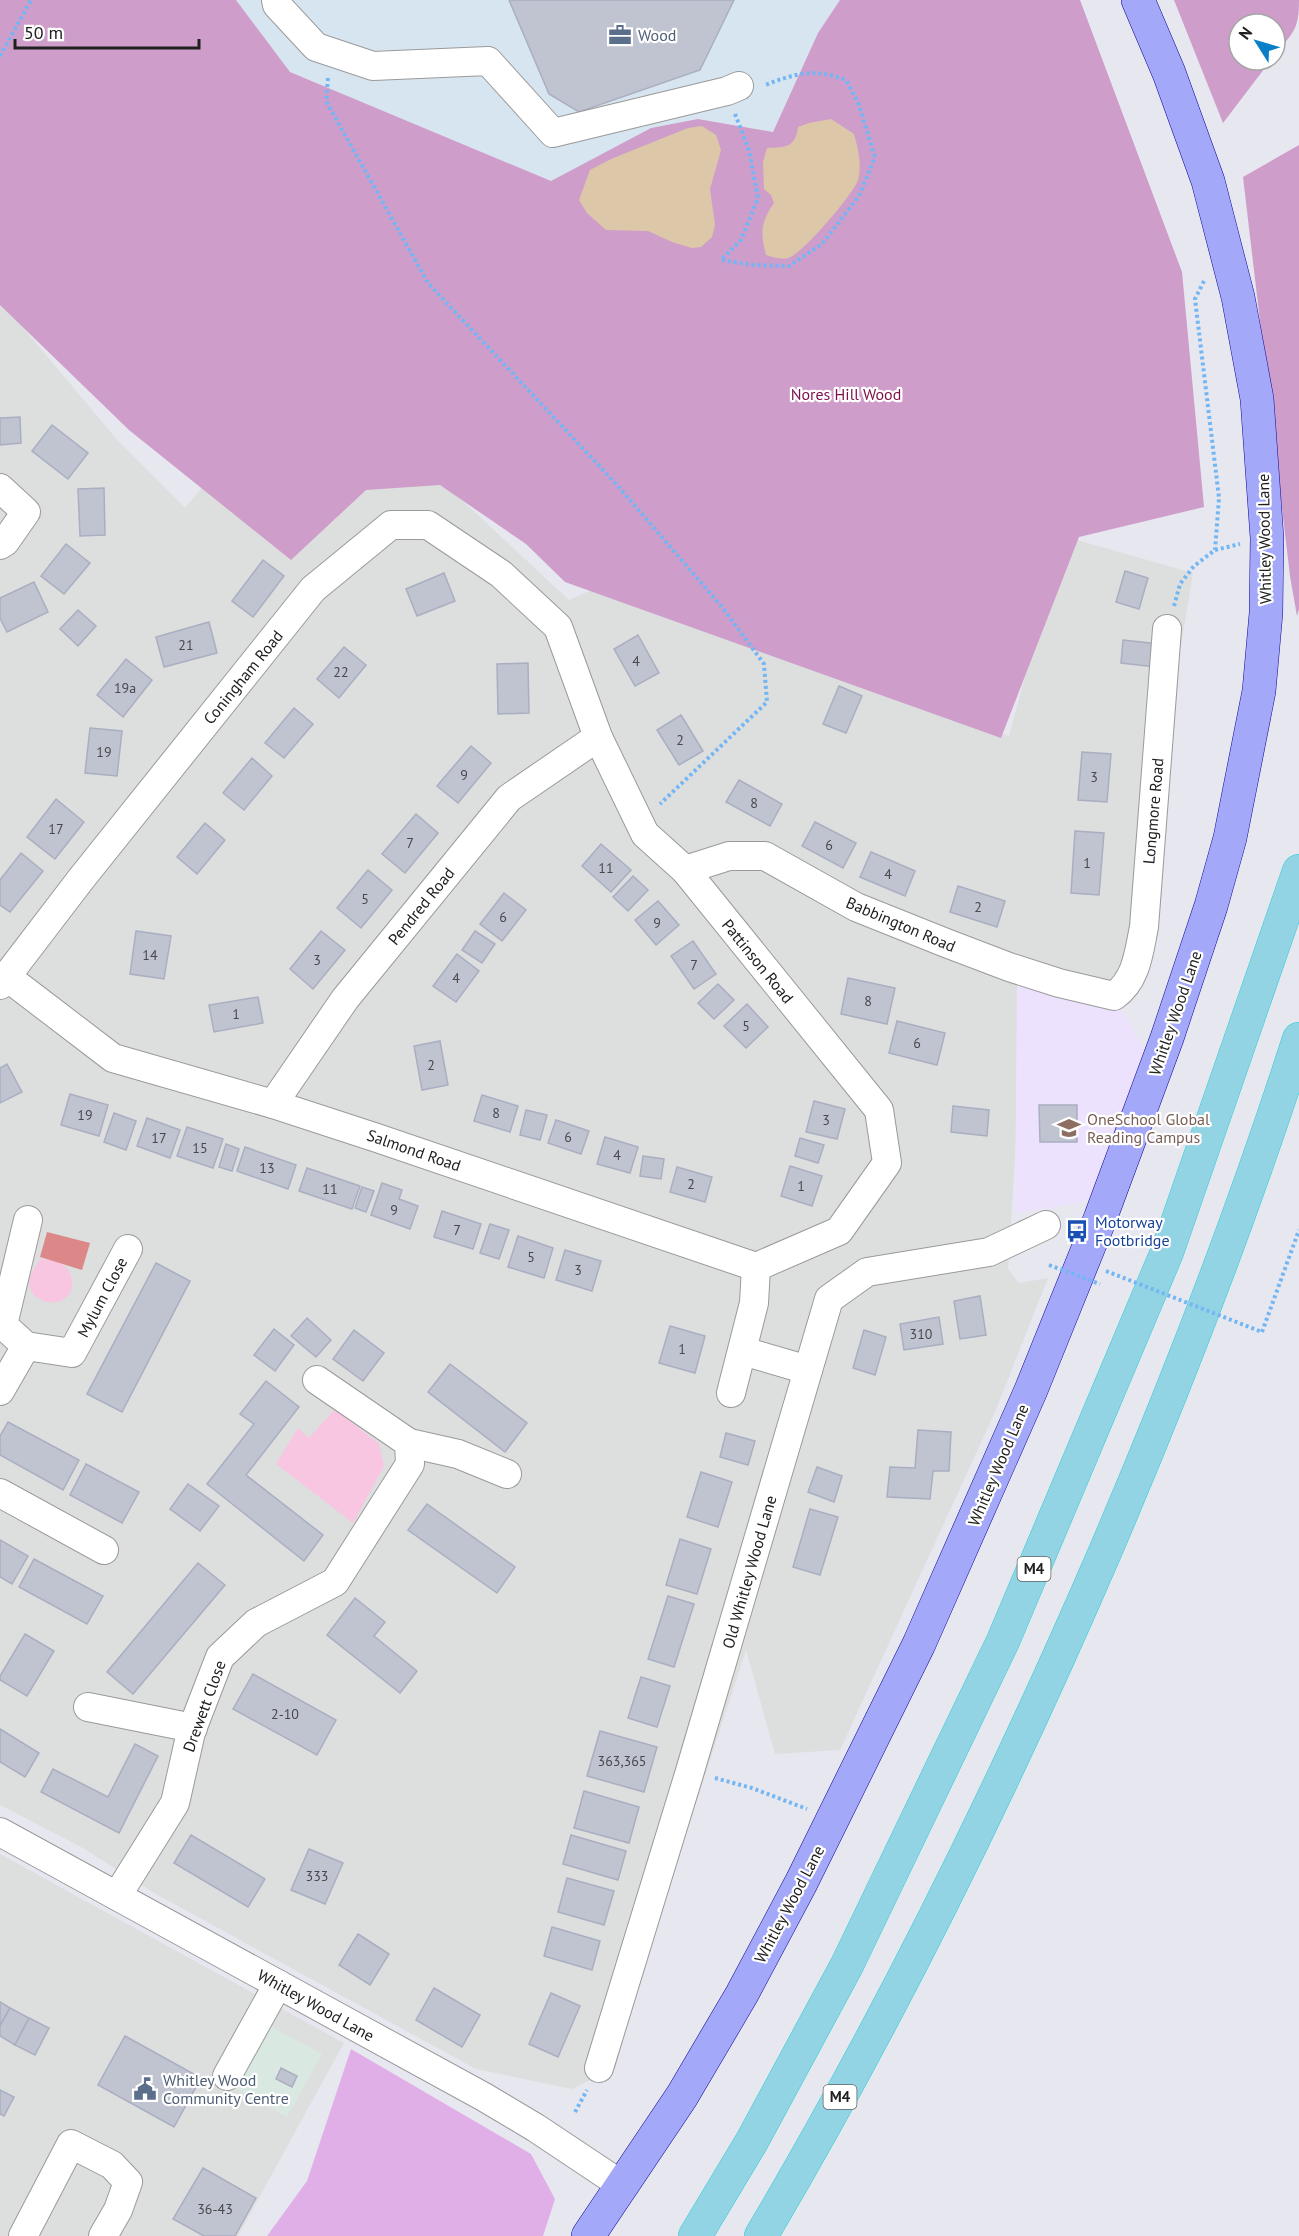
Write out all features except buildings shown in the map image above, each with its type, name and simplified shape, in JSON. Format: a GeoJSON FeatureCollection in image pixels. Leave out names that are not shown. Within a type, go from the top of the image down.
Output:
{"type":"FeatureCollection","features":[{"type":"Feature","properties":{"kind":"highway","name":"M4"},"geometry":{"type":"LineString","coordinates":[[695,2236],[752,2141],[847,1965],[1003,1641],[1167,1252],[1299,871]]}},
{"type":"Feature","properties":{"kind":"highway","name":"M4"},"geometry":{"type":"LineString","coordinates":[[761,2236],[804,2165],[916,1956],[1046,1689],[1162,1418],[1267,1139],[1299,1039]]}},
{"type":"Feature","properties":{"kind":"main road","name":"Whitley Wood Lane"},"geometry":{"type":"LineString","coordinates":[[623,2186],[682,2096],[742,1994],[801,1883],[919,1644],[1031,1390],[1104,1209],[1167,1038],[1230,838],[1257,703],[1266,613],[1267,538],[1257,399],[1238,297],[1208,180],[1169,74],[1138,0]]}},
{"type":"Feature","properties":{"kind":"main road"},"geometry":{"type":"LineString","coordinates":[[588,2236],[623,2186]]}},
{"type":"Feature","properties":{"kind":"street"},"geometry":{"type":"LineString","coordinates":[[276,0],[277,5],[316,47],[374,66],[488,61],[553,134],[733,88]]}},
{"type":"Feature","properties":{"kind":"street"},"geometry":{"type":"LineString","coordinates":[[0,488],[26,512],[5,542],[0,545]]}},
{"type":"Feature","properties":{"kind":"street","name":"Coningham Road"},"geometry":{"type":"LineString","coordinates":[[4,981],[81,879],[313,589],[391,525],[428,525],[501,574],[540,610]]}},
{"type":"Feature","properties":{"kind":"street","name":"Pattinson Road"},"geometry":{"type":"LineString","coordinates":[[540,610],[558,627],[598,737],[645,834],[685,870],[879,1110],[887,1163],[839,1231],[756,1268]]}},
{"type":"Feature","properties":{"kind":"street","name":"Longmore Road"},"geometry":{"type":"LineString","coordinates":[[1123,990],[1134,971],[1144,927],[1167,629]]}},
{"type":"Feature","properties":{"kind":"street","name":"Pendred Road"},"geometry":{"type":"LineString","coordinates":[[273,1104],[345,999],[509,798],[598,737]]}},
{"type":"Feature","properties":{"kind":"street","name":"Babbington Road"},"geometry":{"type":"LineString","coordinates":[[685,870],[729,856],[765,856],[856,907],[1009,967],[1059,983],[1114,996],[1123,990]]}},
{"type":"Feature","properties":{"kind":"street","name":"Salmond Road"},"geometry":{"type":"LineString","coordinates":[[4,981],[113,1058],[273,1104],[756,1268]]}},
{"type":"Feature","properties":{"kind":"street"},"geometry":{"type":"LineString","coordinates":[[0,1391],[26,1346],[3,1325],[28,1221]]}},
{"type":"Feature","properties":{"kind":"street","name":"Old Whitley Wood Lane"},"geometry":{"type":"LineString","coordinates":[[600,2068],[830,1299],[867,1272],[989,1252],[1046,1225]]}},
{"type":"Feature","properties":{"kind":"street","name":"Mylum Close"},"geometry":{"type":"LineString","coordinates":[[26,1346],[72,1353],[128,1249]]}},
{"type":"Feature","properties":{"kind":"street"},"geometry":{"type":"LineString","coordinates":[[731,1393],[754,1303],[756,1268]]}},
{"type":"Feature","properties":{"kind":"street"},"geometry":{"type":"LineString","coordinates":[[743,1351],[808,1370]]}},
{"type":"Feature","properties":{"kind":"street"},"geometry":{"type":"LineString","coordinates":[[317,1380],[409,1443],[458,1454],[507,1474]]}},
{"type":"Feature","properties":{"kind":"street","name":"Drewett Close"},"geometry":{"type":"LineString","coordinates":[[117,1896],[175,1803],[193,1728],[220,1657],[256,1623],[334,1582],[410,1464],[409,1443]]}},
{"type":"Feature","properties":{"kind":"street"},"geometry":{"type":"LineString","coordinates":[[0,1493],[104,1550]]}},
{"type":"Feature","properties":{"kind":"street"},"geometry":{"type":"LineString","coordinates":[[88,1707],[193,1728]]}},
{"type":"Feature","properties":{"kind":"street","name":"Whitley Wood Lane"},"geometry":{"type":"LineString","coordinates":[[0,1833],[484,2097],[536,2128],[623,2186]]}},
{"type":"Feature","properties":{"kind":"street"},"geometry":{"type":"LineString","coordinates":[[227,2076],[278,1984]]}},
{"type":"Feature","properties":{"kind":"street"},"geometry":{"type":"LineString","coordinates":[[23,2236],[71,2144],[111,2165],[128,2182],[118,2210],[103,2236]]}},
{"type":"Feature","properties":{"kind":"path"},"geometry":{"type":"LineString","coordinates":[[0,56],[31,0]]}},
{"type":"Feature","properties":{"kind":"path"},"geometry":{"type":"LineString","coordinates":[[329,52],[326,101],[428,283],[617,485],[722,608],[764,664],[767,702],[640,823]]}},
{"type":"Feature","properties":{"kind":"path"},"geometry":{"type":"LineString","coordinates":[[825,72],[846,80],[858,102],[874,157],[859,196],[822,244],[789,266],[753,265],[722,260],[741,240],[758,198],[749,150],[733,88],[760,87],[793,75],[825,72]]}},
{"type":"Feature","properties":{"kind":"path"},"geometry":{"type":"LineString","coordinates":[[1167,629],[1180,584],[1194,566],[1215,550],[1219,498],[1196,299],[1205,280]]}},
{"type":"Feature","properties":{"kind":"path"},"geometry":{"type":"LineString","coordinates":[[1106,1271],[1262,1332],[1299,1230]]}},
{"type":"Feature","properties":{"kind":"path"},"geometry":{"type":"LineString","coordinates":[[1049,1265],[1100,1284]]}},
{"type":"Feature","properties":{"kind":"path"},"geometry":{"type":"LineString","coordinates":[[690,1771],[752,1788],[810,1810]]}},
{"type":"Feature","properties":{"kind":"shaded area"},"geometry":{"type":"Polygon","coordinates":[[[236,0],[840,0],[818,33],[773,132],[698,119],[651,128],[551,181],[290,72],[236,0]]]}},
{"type":"Feature","properties":{"kind":"shaded area"},"geometry":{"type":"Polygon","coordinates":[[[831,119],[854,134],[860,163],[858,180],[827,223],[795,254],[783,259],[766,255],[763,228],[766,216],[774,203],[771,195],[764,189],[763,162],[767,148],[789,145],[795,139],[798,127],[831,119]]]}},
{"type":"Feature","properties":{"kind":"shaded area"},"geometry":{"type":"Polygon","coordinates":[[[702,126],[716,135],[721,150],[710,189],[715,225],[712,237],[701,247],[692,248],[672,242],[648,231],[606,230],[587,213],[579,200],[590,170],[611,159],[688,128],[702,126]]]}},
{"type":"Feature","properties":{"kind":"shaded area"},"geometry":{"type":"Polygon","coordinates":[[[0,300],[119,442],[185,508],[207,482],[376,473],[436,476],[569,600],[698,543],[751,642],[1009,736],[1063,536],[1193,573],[1128,965],[1111,1023],[1025,997],[1008,1269],[1019,1283],[1048,1278],[995,1412],[840,1750],[775,1754],[746,1650],[638,1981],[616,2067],[572,2089],[476,2069],[154,1893],[83,1848],[0,1805],[0,300]]]}},
{"type":"Feature","properties":{"kind":"shaded area","name":"OneSchool Global Reading Campus"},"geometry":{"type":"Polygon","coordinates":[[[1017,981],[1120,1009],[1149,1057],[1097,1199],[1015,1214],[1017,981]]]}},
{"type":"Feature","properties":{"kind":"shaded area"},"geometry":{"type":"Polygon","coordinates":[[[47,1232],[90,1243],[82,1270],[40,1257],[47,1232]]]}},
{"type":"Feature","properties":{"kind":"shaded area"},"geometry":{"type":"Polygon","coordinates":[[[41,1259],[59,1263],[67,1268],[71,1276],[71,1290],[65,1298],[56,1302],[45,1301],[35,1296],[30,1287],[31,1275],[41,1259]]]}},
{"type":"Feature","properties":{"kind":"shaded area"},"geometry":{"type":"Polygon","coordinates":[[[335,1409],[379,1444],[384,1466],[353,1523],[276,1464],[298,1428],[309,1438],[335,1409]]]}},
{"type":"Feature","properties":{"kind":"shaded area"},"geometry":{"type":"Polygon","coordinates":[[[0,1854],[344,2043],[238,2236],[0,2236],[0,1854]]]}},
{"type":"Feature","properties":{"kind":"shaded area"},"geometry":{"type":"Polygon","coordinates":[[[262,2022],[322,2054],[287,2117],[228,2084],[262,2022]]]}},
{"type":"Feature","properties":{"kind":"shaded area"},"geometry":{"type":"Polygon","coordinates":[[[351,2049],[531,2154],[555,2199],[543,2236],[267,2236],[307,2181],[351,2049]]]}},
{"type":"Feature","properties":{"kind":"green space","name":"Nores Hill Wood"},"geometry":{"type":"Polygon","coordinates":[[[0,0],[236,0],[290,72],[551,181],[651,128],[698,119],[773,132],[818,33],[840,0],[1080,0],[1182,272],[1204,507],[1079,537],[1001,738],[565,582],[526,544],[440,485],[366,490],[291,560],[129,430],[0,305],[0,0]]]}},
{"type":"Feature","properties":{"kind":"green space"},"geometry":{"type":"Polygon","coordinates":[[[1174,0],[1299,0],[1296,25],[1287,41],[1287,12],[1227,12],[1227,72],[1262,72],[1223,123],[1174,0]]]}},
{"type":"Feature","properties":{"kind":"green space"},"geometry":{"type":"Polygon","coordinates":[[[1299,145],[1299,609],[1297,616],[1290,576],[1243,177],[1299,145]]]}},
{"type":"Feature","properties":{"kind":"place","name":"Wood"},"geometry":{"type":"Point","coordinates":[620,35]}},
{"type":"Feature","properties":{"kind":"place","name":"OneSchool Global Reading Campus"},"geometry":{"type":"Point","coordinates":[1069,1128]}},
{"type":"Feature","properties":{"kind":"place","name":"Motorway Footbridge"},"geometry":{"type":"Point","coordinates":[1077,1231]}},
{"type":"Feature","properties":{"kind":"place","name":"Whitley Wood Community Centre"},"geometry":{"type":"Point","coordinates":[145,2089]}}]}
